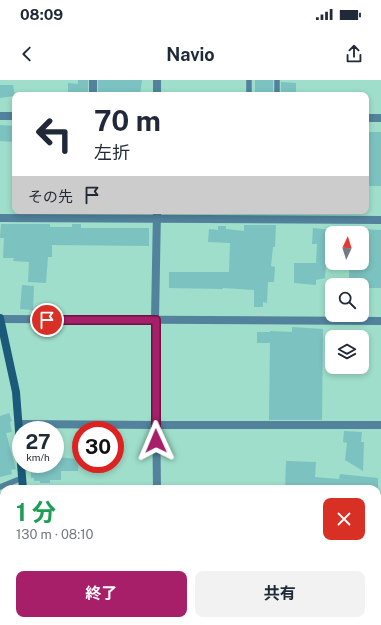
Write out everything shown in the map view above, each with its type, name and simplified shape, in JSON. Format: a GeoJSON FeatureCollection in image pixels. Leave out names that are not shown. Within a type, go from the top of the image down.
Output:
{"type":"FeatureCollection","features":[{"type":"Feature","properties":{"kind":"main road"},"geometry":{"type":"LineString","coordinates":[[0,318],[16,392],[19,421]]}},
{"type":"Feature","properties":{"kind":"main road"},"geometry":{"type":"LineString","coordinates":[[22,473],[23,485]]}},
{"type":"Feature","properties":{"kind":"street"},"geometry":{"type":"LineString","coordinates":[[93,80],[93,92]]}},
{"type":"Feature","properties":{"kind":"street"},"geometry":{"type":"LineString","coordinates":[[157,80],[157,92]]}},
{"type":"Feature","properties":{"kind":"street"},"geometry":{"type":"LineString","coordinates":[[0,116],[12,116]]}},
{"type":"Feature","properties":{"kind":"street"},"geometry":{"type":"LineString","coordinates":[[369,118],[381,118]]}},
{"type":"Feature","properties":{"kind":"street"},"geometry":{"type":"LineString","coordinates":[[0,218],[157,215],[381,220]]}},
{"type":"Feature","properties":{"kind":"street"},"geometry":{"type":"LineString","coordinates":[[157,215],[157,485]]}},
{"type":"Feature","properties":{"kind":"street"},"geometry":{"type":"LineString","coordinates":[[0,318],[381,322]]}},
{"type":"Feature","properties":{"kind":"street"},"geometry":{"type":"LineString","coordinates":[[64,424],[381,425]]}},
{"type":"Feature","properties":{"kind":"lane"},"geometry":{"type":"LineString","coordinates":[[249,80],[249,92]]}},
{"type":"Feature","properties":{"kind":"lane"},"geometry":{"type":"LineString","coordinates":[[277,80],[277,92]]}},
{"type":"Feature","properties":{"kind":"lane"},"geometry":{"type":"LineString","coordinates":[[5,485],[22,478]]}},
{"type":"Feature","properties":{"kind":"building"},"geometry":{"type":"Polygon","coordinates":[[[78,80],[88,80],[88,92],[68,92],[68,83],[78,84],[78,80]]]}},
{"type":"Feature","properties":{"kind":"building"},"geometry":{"type":"Polygon","coordinates":[[[98,80],[142,80],[140,92],[98,92],[98,80]]]}},
{"type":"Feature","properties":{"kind":"building"},"geometry":{"type":"Polygon","coordinates":[[[255,80],[273,80],[273,92],[255,92],[255,80]]]}},
{"type":"Feature","properties":{"kind":"building"},"geometry":{"type":"Polygon","coordinates":[[[281,82],[296,83],[296,92],[281,92],[281,82]]]}},
{"type":"Feature","properties":{"kind":"building"},"geometry":{"type":"Polygon","coordinates":[[[0,85],[13,85],[14,92],[12,92],[12,96],[0,98],[0,85]]]}},
{"type":"Feature","properties":{"kind":"building"},"geometry":{"type":"Polygon","coordinates":[[[0,125],[12,126],[12,142],[0,141],[0,125]]]}},
{"type":"Feature","properties":{"kind":"building"},"geometry":{"type":"Polygon","coordinates":[[[369,132],[381,132],[381,186],[369,186],[369,132]]]}},
{"type":"Feature","properties":{"kind":"building"},"geometry":{"type":"Polygon","coordinates":[[[1,224],[50,224],[50,227],[72,227],[72,224],[81,224],[81,228],[149,228],[149,246],[52,245],[52,257],[48,257],[46,283],[28,282],[29,262],[13,261],[14,258],[3,258],[4,238],[0,238],[1,224]]]}},
{"type":"Feature","properties":{"kind":"building"},"geometry":{"type":"Polygon","coordinates":[[[244,225],[276,225],[275,247],[273,247],[271,266],[275,267],[274,282],[268,282],[267,303],[263,302],[263,307],[254,307],[254,290],[223,288],[169,288],[169,272],[229,272],[230,243],[208,242],[209,229],[218,230],[218,226],[226,226],[226,229],[244,231],[244,225]]]}},
{"type":"Feature","properties":{"kind":"building"},"geometry":{"type":"Polygon","coordinates":[[[313,228],[325,229],[325,278],[316,280],[316,285],[294,283],[294,263],[316,263],[317,244],[312,244],[313,228]]]}},
{"type":"Feature","properties":{"kind":"building"},"geometry":{"type":"Polygon","coordinates":[[[369,229],[381,230],[381,288],[369,288],[369,278],[349,278],[349,270],[369,270],[369,229]]]}},
{"type":"Feature","properties":{"kind":"building"},"geometry":{"type":"Polygon","coordinates":[[[22,285],[34,286],[33,310],[20,309],[22,285]]]}},
{"type":"Feature","properties":{"kind":"building"},"geometry":{"type":"Polygon","coordinates":[[[292,327],[323,329],[322,420],[269,420],[270,343],[257,343],[257,332],[292,332],[292,327]]]}},
{"type":"Feature","properties":{"kind":"building"},"geometry":{"type":"Polygon","coordinates":[[[9,413],[12,421],[10,422],[12,432],[6,433],[12,455],[12,474],[0,477],[0,416],[9,413]]]}},
{"type":"Feature","properties":{"kind":"building"},"geometry":{"type":"Polygon","coordinates":[[[344,431],[362,432],[361,442],[364,442],[363,471],[345,460],[347,443],[343,442],[344,431]]]}},
{"type":"Feature","properties":{"kind":"building"},"geometry":{"type":"Polygon","coordinates":[[[64,458],[72,458],[72,471],[64,471],[64,458]]]}},
{"type":"Feature","properties":{"kind":"building"},"geometry":{"type":"Polygon","coordinates":[[[286,461],[316,462],[315,477],[339,479],[340,474],[378,478],[378,485],[285,485],[286,461]]]}},
{"type":"Feature","properties":{"kind":"building"},"geometry":{"type":"Polygon","coordinates":[[[31,473],[61,473],[61,480],[50,480],[50,483],[40,483],[40,481],[34,481],[34,478],[31,478],[31,473]]]}},
{"type":"Feature","properties":{"kind":"route"},"geometry":{"type":"LineString","coordinates":[[47,320],[156,320],[156,441]]}}]}
